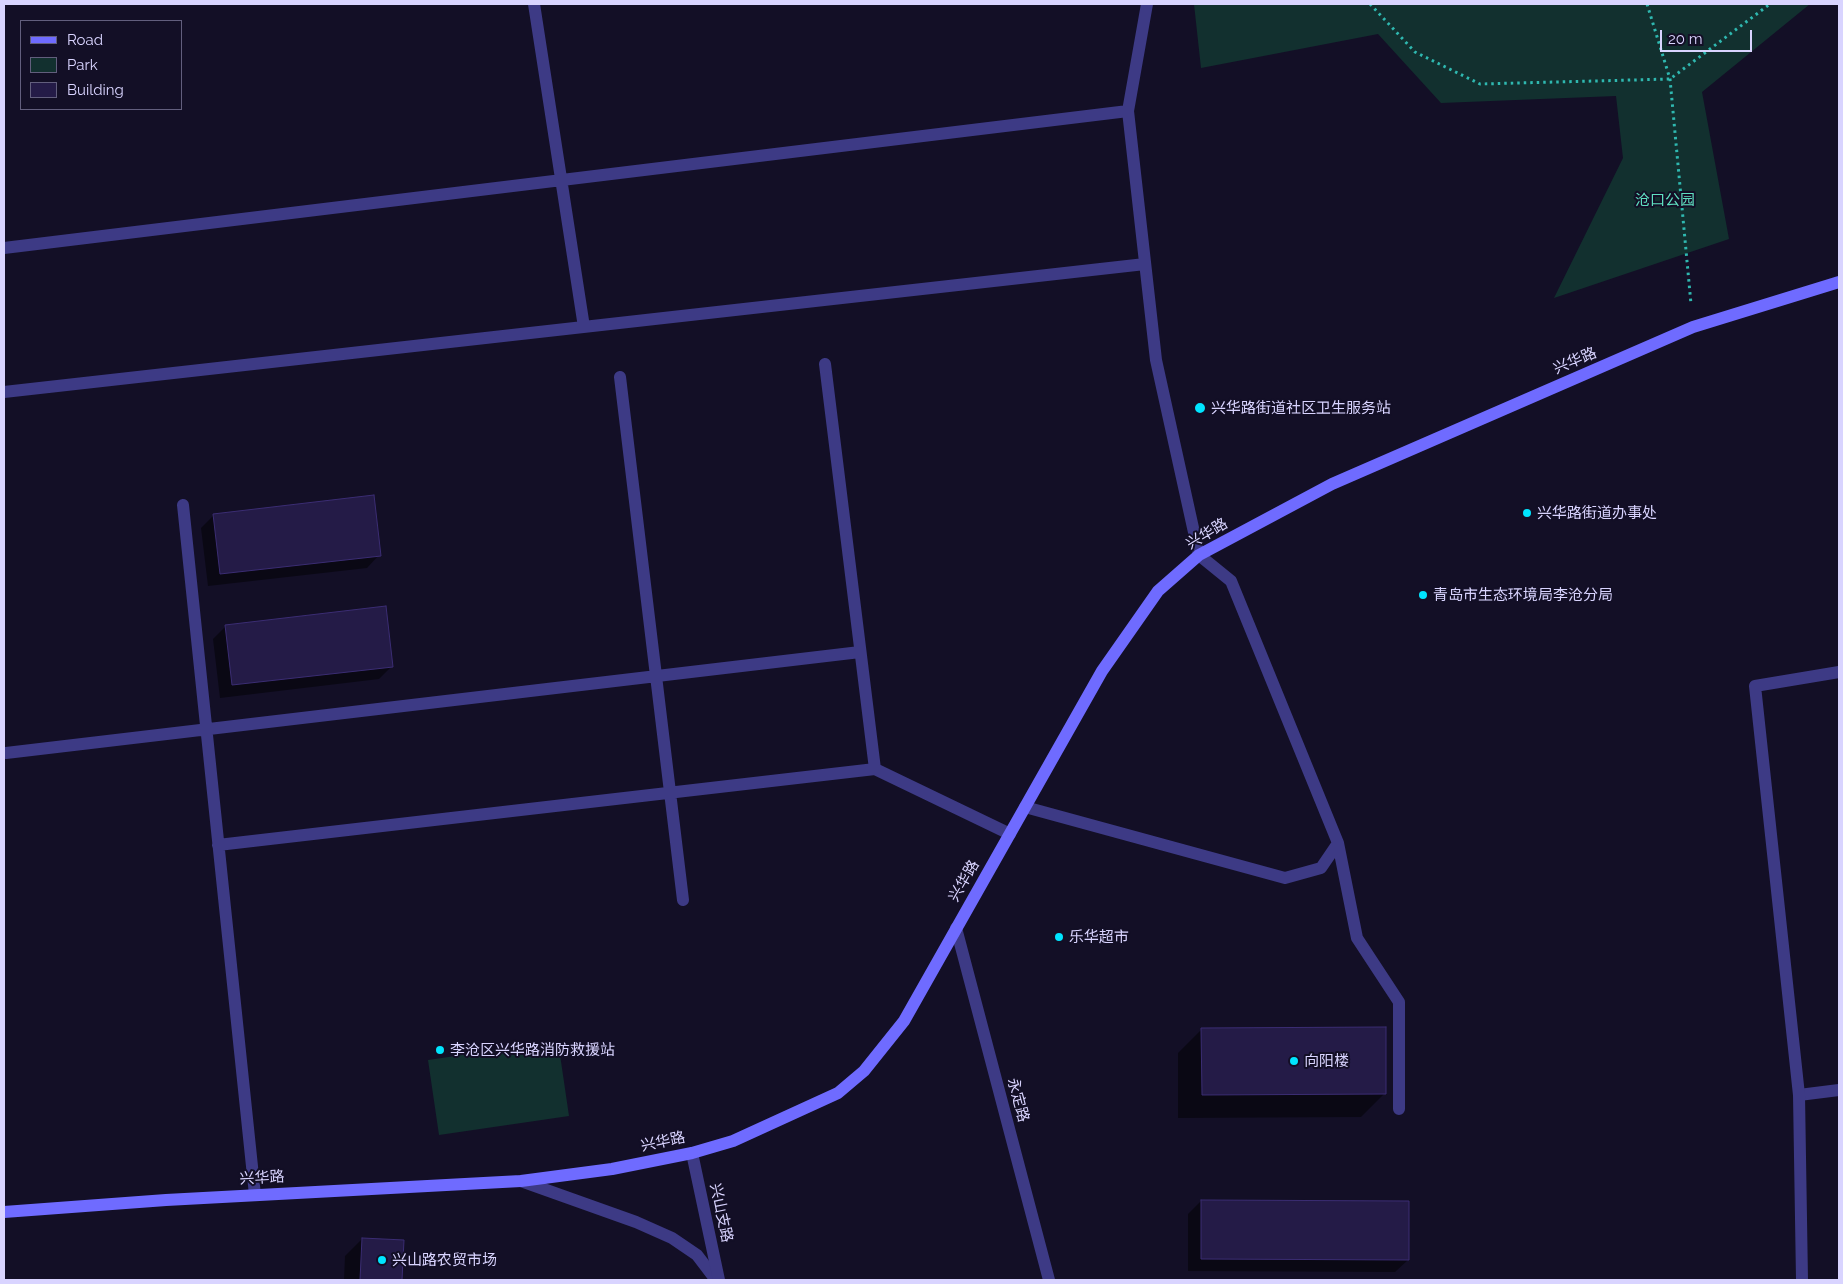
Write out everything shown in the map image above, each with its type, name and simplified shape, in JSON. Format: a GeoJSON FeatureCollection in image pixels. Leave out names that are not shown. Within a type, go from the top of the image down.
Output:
{"type":"FeatureCollection","features":[{"type":"Feature","properties":{"kind":"street"},"geometry":{"type":"LineString","coordinates":[[534,4],[584,327]]}},
{"type":"Feature","properties":{"kind":"street"},"geometry":{"type":"LineString","coordinates":[[1147,4],[1128,111],[1156,360],[1199,555],[1231,581],[1338,843],[1356,938],[1398,1002],[1398,1109]]}},
{"type":"Feature","properties":{"kind":"street"},"geometry":{"type":"LineString","coordinates":[[4,248],[1128,111]]}},
{"type":"Feature","properties":{"kind":"street"},"geometry":{"type":"LineString","coordinates":[[4,392],[1146,264]]}},
{"type":"Feature","properties":{"kind":"street","name":"兴华路"},"geometry":{"type":"LineString","coordinates":[[4,1212],[255,1195],[521,1181],[612,1169],[692,1153],[733,1141],[838,1093],[864,1072],[904,1021],[1102,671],[1158,591],[1199,555],[1332,484],[1693,327],[1839,282]]}},
{"type":"Feature","properties":{"kind":"street"},"geometry":{"type":"LineString","coordinates":[[825,364],[875,768]]}},
{"type":"Feature","properties":{"kind":"street"},"geometry":{"type":"LineString","coordinates":[[620,377],[668,793],[683,900]]}},
{"type":"Feature","properties":{"kind":"street"},"geometry":{"type":"LineString","coordinates":[[183,504],[255,1195]]}},
{"type":"Feature","properties":{"kind":"street"},"geometry":{"type":"LineString","coordinates":[[6,753],[860,652]]}},
{"type":"Feature","properties":{"kind":"street"},"geometry":{"type":"LineString","coordinates":[[1802,1280],[1799,1095],[1755,686],[1839,672]]}},
{"type":"Feature","properties":{"kind":"street"},"geometry":{"type":"LineString","coordinates":[[218,845],[875,768],[1010,834]]}},
{"type":"Feature","properties":{"kind":"street"},"geometry":{"type":"LineString","coordinates":[[1025,807],[1285,878],[1321,868],[1338,843]]}},
{"type":"Feature","properties":{"kind":"street","name":"永定路"},"geometry":{"type":"LineString","coordinates":[[956,928],[1049,1280]]}},
{"type":"Feature","properties":{"kind":"street"},"geometry":{"type":"LineString","coordinates":[[1799,1095],[1839,1090]]}},
{"type":"Feature","properties":{"kind":"street","name":"兴山支路"},"geometry":{"type":"LineString","coordinates":[[692,1153],[718,1280]]}},
{"type":"Feature","properties":{"kind":"street"},"geometry":{"type":"LineString","coordinates":[[521,1181],[636,1222],[672,1238],[697,1255],[718,1280]]}},
{"type":"Feature","properties":{"kind":"path"},"geometry":{"type":"LineString","coordinates":[[1370,4],[1415,52],[1480,84],[1670,78],[1770,4]]}},
{"type":"Feature","properties":{"kind":"path"},"geometry":{"type":"LineString","coordinates":[[1647,4],[1670,78],[1693,327]]}},
{"type":"Feature","properties":{"kind":"green space","name":"沧口公园"},"geometry":{"type":"Polygon","coordinates":[[[1194,4],[1810,4],[1702,92],[1729,239],[1554,298],[1623,158],[1616,96],[1441,103],[1378,34],[1201,68],[1194,4]]]}},
{"type":"Feature","properties":{"kind":"green space"},"geometry":{"type":"Polygon","coordinates":[[[558,1041],[569,1116],[439,1135],[428,1060],[558,1041]]]}},
{"type":"Feature","properties":{"kind":"building"},"geometry":{"type":"Polygon","coordinates":[[[374,495],[381,556],[220,574],[213,514],[374,495]]]}},
{"type":"Feature","properties":{"kind":"building"},"geometry":{"type":"Polygon","coordinates":[[[386,606],[393,667],[232,685],[225,625],[386,606]]]}},
{"type":"Feature","properties":{"kind":"building","name":"向阳楼"},"geometry":{"type":"Polygon","coordinates":[[[1386,1027],[1386,1094],[1202,1095],[1201,1028],[1386,1027]]]}},
{"type":"Feature","properties":{"kind":"building"},"geometry":{"type":"Polygon","coordinates":[[[1201,1200],[1409,1201],[1409,1260],[1201,1259],[1201,1200]]]}},
{"type":"Feature","properties":{"kind":"building","name":"兴山路农贸市场"},"geometry":{"type":"Polygon","coordinates":[[[362,1238],[404,1240],[402,1280],[360,1280],[362,1238]]]}},
{"type":"Feature","properties":{"kind":"place","name":"兴华路街道社区卫生服务站"},"geometry":{"type":"Point","coordinates":[1200,408]}},
{"type":"Feature","properties":{"kind":"place","name":"兴华路街道办事处"},"geometry":{"type":"Point","coordinates":[1527,513]}},
{"type":"Feature","properties":{"kind":"place","name":"青岛市生态环境局李沧分局"},"geometry":{"type":"Point","coordinates":[1423,595]}},
{"type":"Feature","properties":{"kind":"place","name":"乐华超市"},"geometry":{"type":"Point","coordinates":[1059,937]}},
{"type":"Feature","properties":{"kind":"place","name":"李沧区兴华路消防救援站"},"geometry":{"type":"Point","coordinates":[440,1050]}},
{"type":"Feature","properties":{"kind":"place","name":"向阳楼"},"geometry":{"type":"Point","coordinates":[1294,1061]}},
{"type":"Feature","properties":{"kind":"place","name":"兴山路农贸市场"},"geometry":{"type":"Point","coordinates":[382,1260]}}]}
